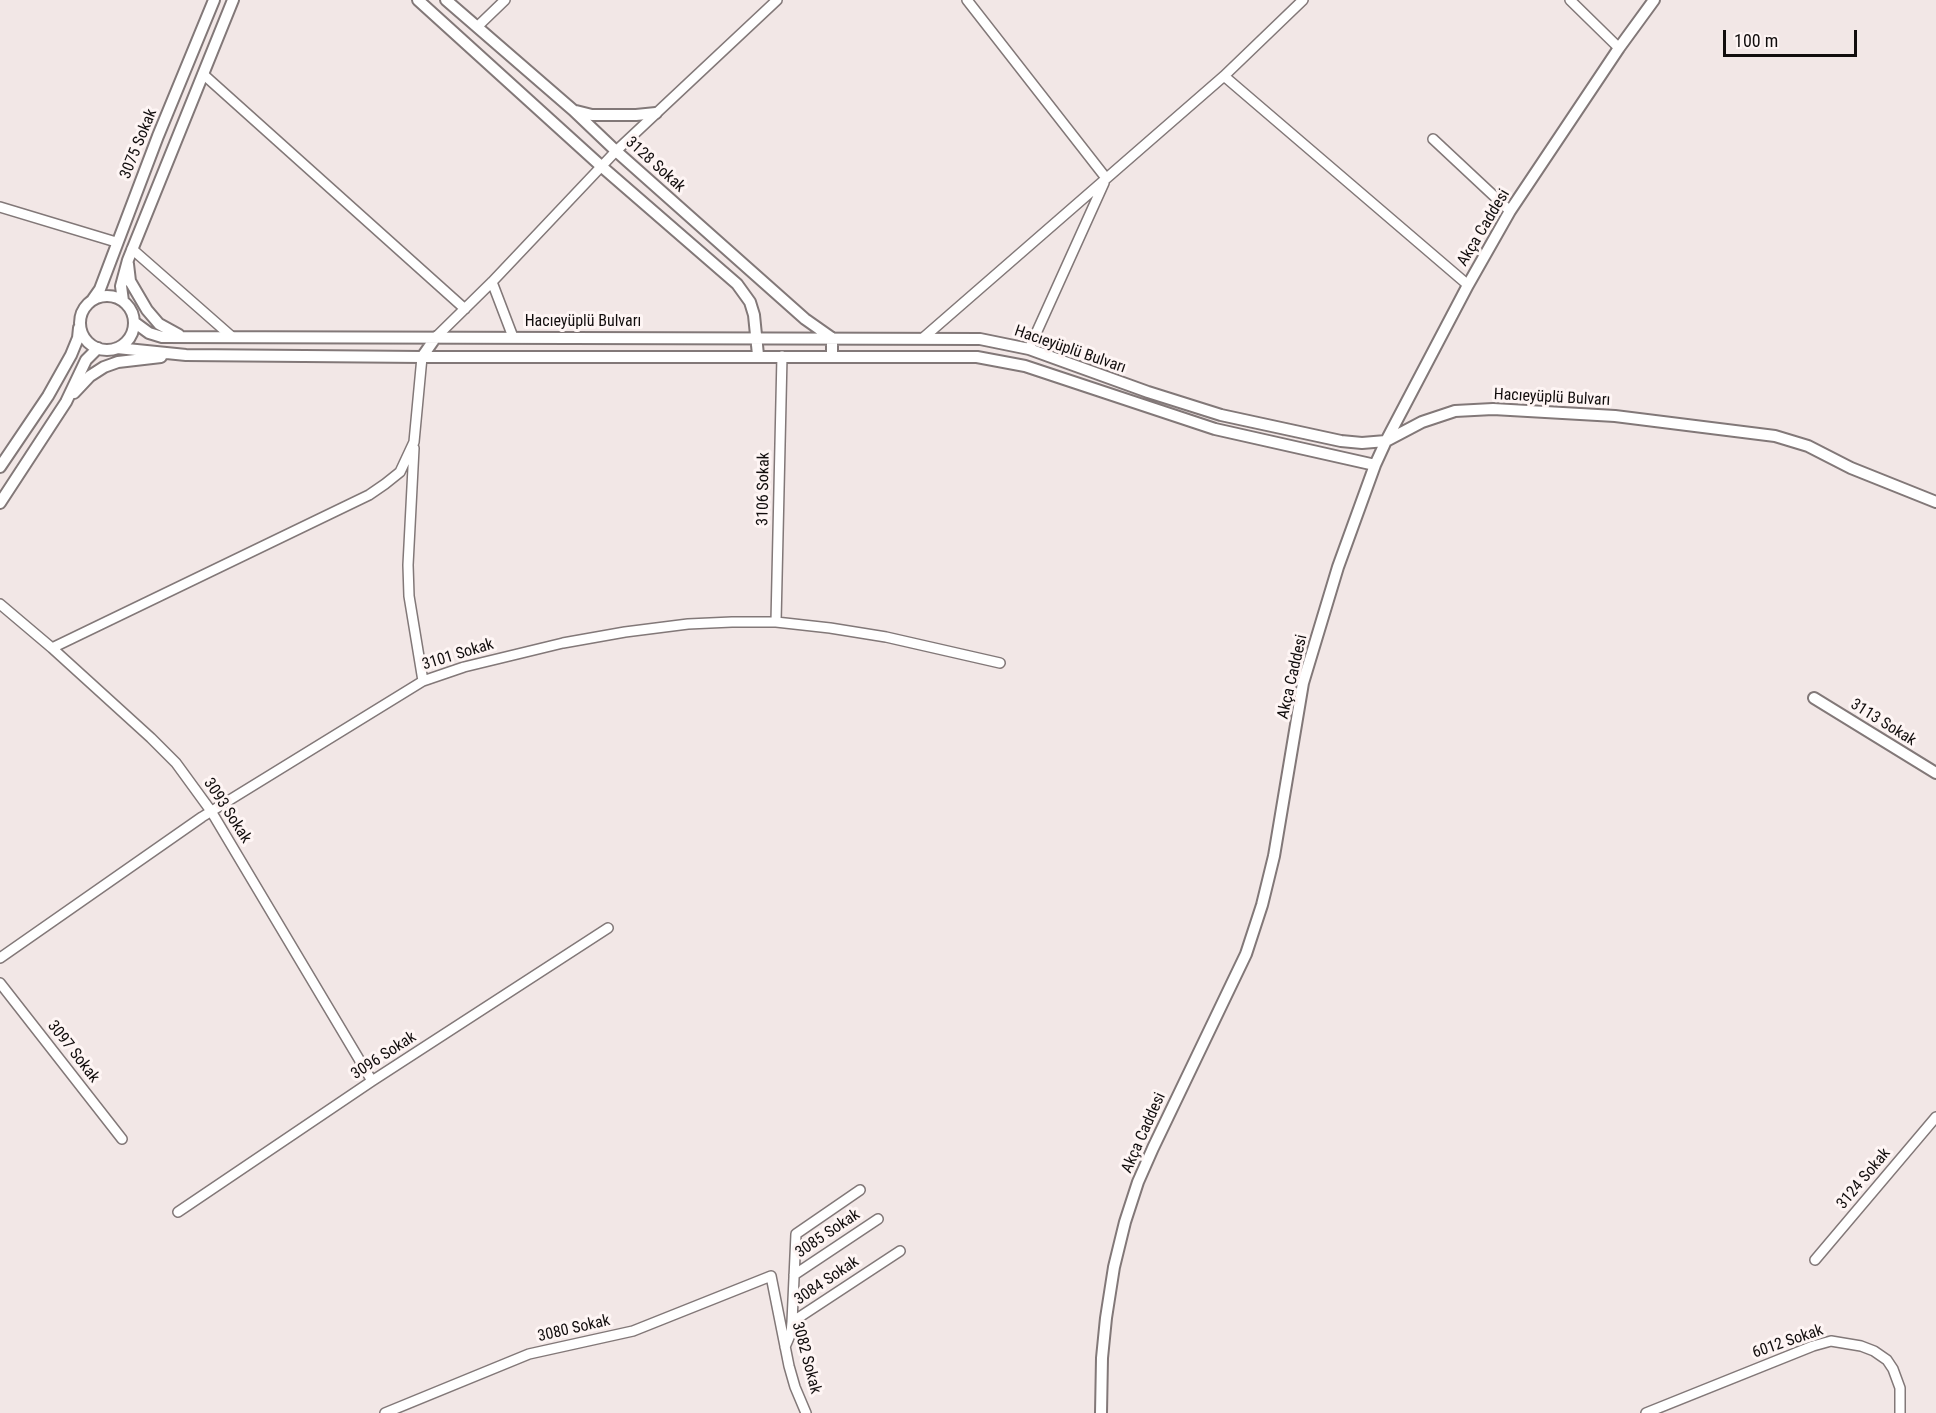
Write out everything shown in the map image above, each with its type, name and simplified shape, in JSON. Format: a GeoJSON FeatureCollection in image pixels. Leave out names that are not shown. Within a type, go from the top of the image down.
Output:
{"type":"FeatureCollection","features":[{"type":"Feature","properties":{"kind":"street","name":"3075 Sokak"},"geometry":{"type":"LineString","coordinates":[[93,299],[100,289],[116,242],[214,0]]}},
{"type":"Feature","properties":{"kind":"street","name":"3075 Sokak"},"geometry":{"type":"LineString","coordinates":[[123,301],[121,283],[132,249],[233,0]]}},
{"type":"Feature","properties":{"kind":"street"},"geometry":{"type":"LineString","coordinates":[[418,0],[601,166],[737,284],[750,302],[758,356]]}},
{"type":"Feature","properties":{"kind":"street","name":"3128 Sokak"},"geometry":{"type":"LineString","coordinates":[[446,0],[573,110],[805,319],[831,338]]}},
{"type":"Feature","properties":{"kind":"street"},"geometry":{"type":"LineString","coordinates":[[464,42],[504,0]]}},
{"type":"Feature","properties":{"kind":"street"},"geometry":{"type":"LineString","coordinates":[[423,681],[409,585],[414,442],[422,357],[436,337],[492,282],[601,166],[777,0]]}},
{"type":"Feature","properties":{"kind":"street"},"geometry":{"type":"LineString","coordinates":[[967,0],[1106,178]]}},
{"type":"Feature","properties":{"kind":"street"},"geometry":{"type":"LineString","coordinates":[[923,338],[1224,76],[1303,0]]}},
{"type":"Feature","properties":{"kind":"street"},"geometry":{"type":"LineString","coordinates":[[1570,0],[1619,48]]}},
{"type":"Feature","properties":{"kind":"street","name":"Akça Caddesi"},"geometry":{"type":"LineString","coordinates":[[1101,1413],[1102,1358],[1106,1318],[1114,1267],[1125,1222],[1138,1182],[1246,954],[1259,915],[1274,855],[1303,683],[1338,567],[1375,465],[1468,285],[1510,211],[1619,48],[1654,0]]}},
{"type":"Feature","properties":{"kind":"street"},"geometry":{"type":"LineString","coordinates":[[203,74],[465,309]]}},
{"type":"Feature","properties":{"kind":"street"},"geometry":{"type":"LineString","coordinates":[[1224,76],[1468,285]]}},
{"type":"Feature","properties":{"kind":"street"},"geometry":{"type":"LineString","coordinates":[[573,110],[592,115],[656,113]]}},
{"type":"Feature","properties":{"kind":"street"},"geometry":{"type":"LineString","coordinates":[[1433,139],[1510,211]]}},
{"type":"Feature","properties":{"kind":"street"},"geometry":{"type":"LineString","coordinates":[[1029,350],[1106,178]]}},
{"type":"Feature","properties":{"kind":"street"},"geometry":{"type":"LineString","coordinates":[[0,207],[116,242]]}},
{"type":"Feature","properties":{"kind":"street"},"geometry":{"type":"LineString","coordinates":[[132,249],[231,336]]}},
{"type":"Feature","properties":{"kind":"street"},"geometry":{"type":"LineString","coordinates":[[128,260],[130,281],[154,320],[171,332],[191,336]]}},
{"type":"Feature","properties":{"kind":"street"},"geometry":{"type":"LineString","coordinates":[[492,282],[513,337]]}},
{"type":"Feature","properties":{"kind":"street"},"geometry":{"type":"LineString","coordinates":[[0,467],[48,396],[71,355],[78,338],[79,328],[82,311],[93,299],[108,296],[123,301],[128,306],[134,321],[130,337],[117,348],[109,350],[98,348],[87,341],[79,328]]}},
{"type":"Feature","properties":{"kind":"street","name":"Hacıeyüplü Bulvarı"},"geometry":{"type":"LineString","coordinates":[[134,321],[144,330],[159,336],[980,339],[1029,350],[1221,416],[1341,441],[1362,443],[1386,441],[1422,422],[1455,411],[1494,409],[1639,419],[1775,436],[1808,446],[1851,468],[1936,502]]}},
{"type":"Feature","properties":{"kind":"street"},"geometry":{"type":"LineString","coordinates":[[831,338],[832,357]]}},
{"type":"Feature","properties":{"kind":"street"},"geometry":{"type":"LineString","coordinates":[[0,503],[66,402],[86,360],[98,348]]}},
{"type":"Feature","properties":{"kind":"street","name":"Hacıeyüplü Bulvarı"},"geometry":{"type":"LineString","coordinates":[[117,348],[186,355],[976,357],[1025,366],[1215,429],[1375,465]]}},
{"type":"Feature","properties":{"kind":"street"},"geometry":{"type":"LineString","coordinates":[[66,402],[90,376],[104,367],[118,362],[186,355]]}},
{"type":"Feature","properties":{"kind":"street","name":"3106 Sokak"},"geometry":{"type":"LineString","coordinates":[[776,622],[782,356]]}},
{"type":"Feature","properties":{"kind":"street"},"geometry":{"type":"LineString","coordinates":[[1215,429],[1221,416]]}},
{"type":"Feature","properties":{"kind":"street"},"geometry":{"type":"LineString","coordinates":[[52,648],[369,495],[400,472],[414,442]]}},
{"type":"Feature","properties":{"kind":"street","name":"3093 Sokak"},"geometry":{"type":"LineString","coordinates":[[0,604],[52,648],[176,763],[211,811],[372,1081]]}},
{"type":"Feature","properties":{"kind":"street","name":"3101 Sokak"},"geometry":{"type":"LineString","coordinates":[[0,958],[211,811],[423,681],[464,667],[625,632],[688,624],[776,622],[885,637],[1000,663]]}},
{"type":"Feature","properties":{"kind":"street","name":"3113 Sokak"},"geometry":{"type":"LineString","coordinates":[[1814,698],[1936,773]]}},
{"type":"Feature","properties":{"kind":"street","name":"3096 Sokak"},"geometry":{"type":"LineString","coordinates":[[178,1212],[372,1081],[608,928]]}},
{"type":"Feature","properties":{"kind":"street","name":"3097 Sokak"},"geometry":{"type":"LineString","coordinates":[[0,983],[122,1138]]}},
{"type":"Feature","properties":{"kind":"street","name":"3124 Sokak"},"geometry":{"type":"LineString","coordinates":[[1815,1260],[1936,1117]]}},
{"type":"Feature","properties":{"kind":"street","name":"3082 Sokak"},"geometry":{"type":"LineString","coordinates":[[792,1322],[796,1233],[860,1190]]}},
{"type":"Feature","properties":{"kind":"street","name":"3085 Sokak"},"geometry":{"type":"LineString","coordinates":[[794,1275],[878,1219]]}},
{"type":"Feature","properties":{"kind":"street","name":"3084 Sokak"},"geometry":{"type":"LineString","coordinates":[[785,1347],[791,1333],[792,1322],[900,1251]]}},
{"type":"Feature","properties":{"kind":"street","name":"3082 Sokak"},"geometry":{"type":"LineString","coordinates":[[771,1276],[795,1387],[806,1413]]}},
{"type":"Feature","properties":{"kind":"street","name":"3080 Sokak"},"geometry":{"type":"LineString","coordinates":[[385,1413],[529,1354],[633,1331],[771,1276]]}},
{"type":"Feature","properties":{"kind":"street","name":"6012 Sokak"},"geometry":{"type":"LineString","coordinates":[[1646,1413],[1813,1346],[1831,1341],[1861,1346],[1887,1360],[1900,1388],[1900,1413]]}}]}
